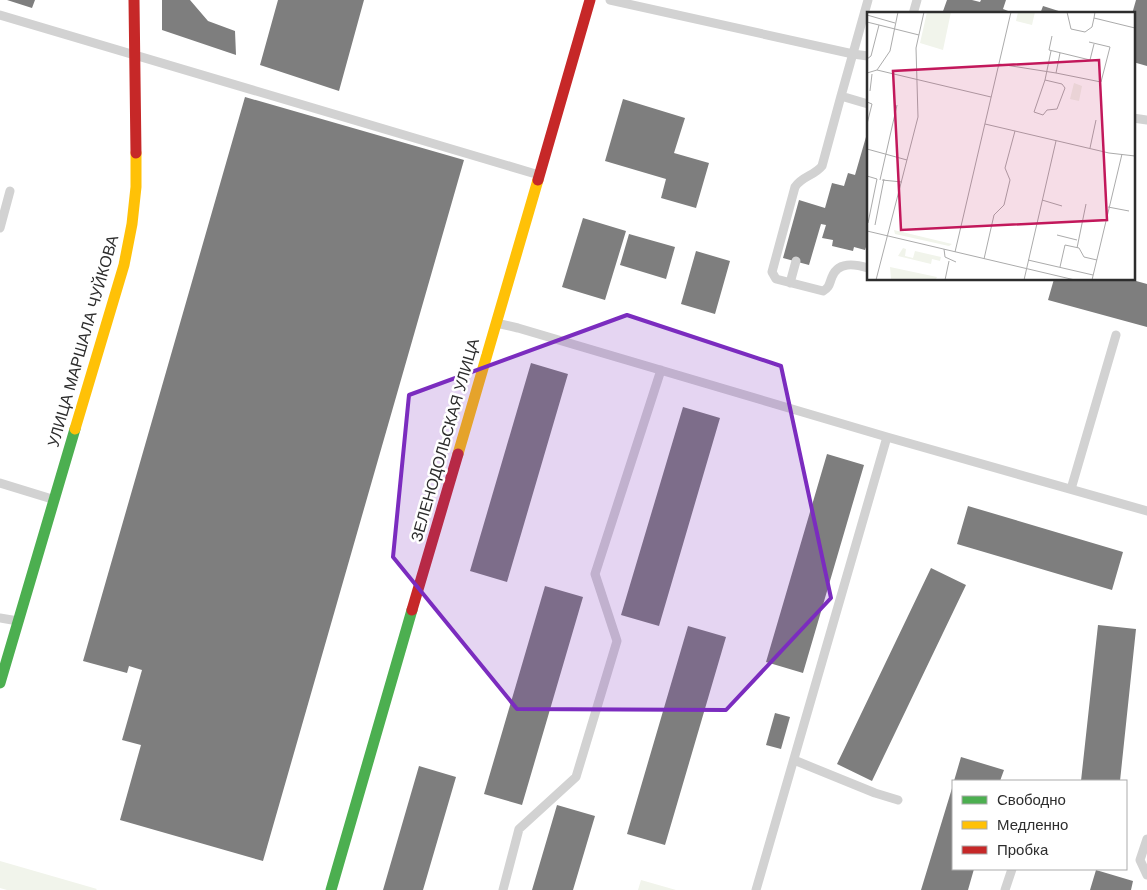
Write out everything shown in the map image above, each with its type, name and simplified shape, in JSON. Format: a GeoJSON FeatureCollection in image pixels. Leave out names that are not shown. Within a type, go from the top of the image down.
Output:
{"type":"FeatureCollection","features":[{"type":"Feature","properties":{"kind":"street","name":"УЛИЦА МАРШАЛА ЧУЙКОВА"},"geometry":{"type":"LineString","coordinates":[[0,683],[124,265],[132,224],[136,187],[134,0]]}},
{"type":"Feature","properties":{"kind":"street","name":"ЗЕЛЕНОДОЛЬСКАЯ УЛИЦА"},"geometry":{"type":"LineString","coordinates":[[331,890],[590,0]]}},
{"type":"Feature","properties":{"kind":"lane"},"geometry":{"type":"LineString","coordinates":[[610,0],[867,56]]}},
{"type":"Feature","properties":{"kind":"lane"},"geometry":{"type":"LineString","coordinates":[[867,268],[851,264],[845,265],[836,272],[828,288],[823,291],[776,279],[772,274],[796,187],[802,178],[814,174],[822,166],[868,0]]}},
{"type":"Feature","properties":{"kind":"lane"},"geometry":{"type":"LineString","coordinates":[[0,15],[539,176]]}},
{"type":"Feature","properties":{"kind":"lane"},"geometry":{"type":"LineString","coordinates":[[841,96],[867,104]]}},
{"type":"Feature","properties":{"kind":"lane"},"geometry":{"type":"LineString","coordinates":[[1134,118],[1147,120]]}},
{"type":"Feature","properties":{"kind":"lane"},"geometry":{"type":"LineString","coordinates":[[0,228],[10,191]]}},
{"type":"Feature","properties":{"kind":"lane"},"geometry":{"type":"LineString","coordinates":[[790,283],[796,261]]}},
{"type":"Feature","properties":{"kind":"lane"},"geometry":{"type":"LineString","coordinates":[[496,323],[1147,511]]}},
{"type":"Feature","properties":{"kind":"lane"},"geometry":{"type":"LineString","coordinates":[[1071,489],[1116,335]]}},
{"type":"Feature","properties":{"kind":"lane"},"geometry":{"type":"LineString","coordinates":[[502,890],[519,829],[576,777],[616,641],[595,574],[661,370]]}},
{"type":"Feature","properties":{"kind":"lane"},"geometry":{"type":"LineString","coordinates":[[756,890],[887,437]]}},
{"type":"Feature","properties":{"kind":"lane"},"geometry":{"type":"LineString","coordinates":[[0,483],[54,499]]}},
{"type":"Feature","properties":{"kind":"lane"},"geometry":{"type":"LineString","coordinates":[[0,618],[18,621]]}},
{"type":"Feature","properties":{"kind":"lane"},"geometry":{"type":"LineString","coordinates":[[794,760],[875,793],[898,800]]}},
{"type":"Feature","properties":{"kind":"lane"},"geometry":{"type":"LineString","coordinates":[[1147,839],[1140,860],[1147,875]]}},
{"type":"Feature","properties":{"kind":"lane"},"geometry":{"type":"LineString","coordinates":[[1005,890],[1012,870]]}},
{"type":"Feature","properties":{"kind":"highlighted area"},"geometry":{"type":"Polygon","coordinates":[[[627,315],[781,366],[831,598],[726,710],[517,709],[393,557],[409,395],[627,315]]]}},
{"type":"Feature","properties":{"kind":"shaded area"},"geometry":{"type":"Polygon","coordinates":[[[0,861],[97,889],[7,890],[0,888],[0,861]]]}},
{"type":"Feature","properties":{"kind":"shaded area"},"geometry":{"type":"Polygon","coordinates":[[[641,880],[676,890],[638,890],[641,880]]]}},
{"type":"Feature","properties":{"kind":"building"},"geometry":{"type":"Polygon","coordinates":[[[7,0],[35,0],[32,8],[7,0]]]}},
{"type":"Feature","properties":{"kind":"building"},"geometry":{"type":"Polygon","coordinates":[[[162,0],[190,0],[208,21],[235,31],[236,55],[162,30],[162,0]]]}},
{"type":"Feature","properties":{"kind":"building"},"geometry":{"type":"Polygon","coordinates":[[[278,0],[364,0],[339,91],[260,65],[278,0]]]}},
{"type":"Feature","properties":{"kind":"building"},"geometry":{"type":"Polygon","coordinates":[[[947,0],[972,0],[980,2],[981,0],[1006,0],[1003,9],[1011,12],[943,12],[947,0]]]}},
{"type":"Feature","properties":{"kind":"building"},"geometry":{"type":"Polygon","coordinates":[[[1136,0],[1147,0],[1147,66],[1134,62],[1133,12],[1136,0]]]}},
{"type":"Feature","properties":{"kind":"building"},"geometry":{"type":"Polygon","coordinates":[[[1043,6],[1062,12],[1041,12],[1043,6]]]}},
{"type":"Feature","properties":{"kind":"building"},"geometry":{"type":"Polygon","coordinates":[[[245,97],[464,160],[263,861],[120,820],[141,745],[122,740],[142,670],[129,666],[127,673],[83,661],[245,97]]]}},
{"type":"Feature","properties":{"kind":"building"},"geometry":{"type":"Polygon","coordinates":[[[623,99],[685,118],[674,153],[709,163],[696,208],[661,198],[666,179],[605,161],[623,99]]]}},
{"type":"Feature","properties":{"kind":"building"},"geometry":{"type":"Polygon","coordinates":[[[867,133],[867,244],[865,250],[854,247],[853,251],[832,246],[833,240],[822,238],[826,225],[821,224],[809,265],[783,258],[799,200],[825,208],[832,183],[844,186],[848,173],[855,175],[867,133]]]}},
{"type":"Feature","properties":{"kind":"building"},"geometry":{"type":"Polygon","coordinates":[[[583,218],[626,231],[605,300],[562,287],[583,218]]]}},
{"type":"Feature","properties":{"kind":"building"},"geometry":{"type":"Polygon","coordinates":[[[629,234],[675,247],[666,279],[620,265],[629,234]]]}},
{"type":"Feature","properties":{"kind":"building"},"geometry":{"type":"Polygon","coordinates":[[[696,251],[730,261],[715,314],[681,304],[696,251]]]}},
{"type":"Feature","properties":{"kind":"building"},"geometry":{"type":"Polygon","coordinates":[[[1054,280],[1133,280],[1147,284],[1147,327],[1048,300],[1054,280]]]}},
{"type":"Feature","properties":{"kind":"building"},"geometry":{"type":"Polygon","coordinates":[[[531,363],[568,374],[507,582],[470,571],[531,363]]]}},
{"type":"Feature","properties":{"kind":"building"},"geometry":{"type":"Polygon","coordinates":[[[683,407],[720,418],[659,626],[621,615],[683,407]]]}},
{"type":"Feature","properties":{"kind":"building"},"geometry":{"type":"Polygon","coordinates":[[[827,454],[864,465],[803,673],[766,662],[827,454]]]}},
{"type":"Feature","properties":{"kind":"building"},"geometry":{"type":"Polygon","coordinates":[[[968,506],[1123,552],[1112,590],[957,544],[968,506]]]}},
{"type":"Feature","properties":{"kind":"building"},"geometry":{"type":"Polygon","coordinates":[[[931,568],[966,585],[872,781],[837,764],[931,568]]]}},
{"type":"Feature","properties":{"kind":"building"},"geometry":{"type":"Polygon","coordinates":[[[545,586],[583,597],[522,805],[484,794],[545,586]]]}},
{"type":"Feature","properties":{"kind":"building"},"geometry":{"type":"Polygon","coordinates":[[[1098,625],[1136,629],[1120,780],[1081,780],[1098,625]]]}},
{"type":"Feature","properties":{"kind":"building"},"geometry":{"type":"Polygon","coordinates":[[[688,626],[726,637],[665,845],[627,834],[688,626]]]}},
{"type":"Feature","properties":{"kind":"building"},"geometry":{"type":"Polygon","coordinates":[[[775,713],[790,717],[781,749],[766,745],[775,713]]]}},
{"type":"Feature","properties":{"kind":"building"},"geometry":{"type":"Polygon","coordinates":[[[961,757],[1004,770],[1000,780],[954,780],[961,757]]]}},
{"type":"Feature","properties":{"kind":"building"},"geometry":{"type":"Polygon","coordinates":[[[419,766],[456,777],[423,890],[383,890],[419,766]]]}},
{"type":"Feature","properties":{"kind":"building"},"geometry":{"type":"Polygon","coordinates":[[[952,788],[952,870],[974,870],[968,890],[921,890],[952,788]]]}},
{"type":"Feature","properties":{"kind":"building"},"geometry":{"type":"Polygon","coordinates":[[[557,805],[595,816],[573,890],[532,890],[557,805]]]}},
{"type":"Feature","properties":{"kind":"building"},"geometry":{"type":"Polygon","coordinates":[[[1096,870],[1133,881],[1131,890],[1090,890],[1096,870]]]}},
{"type":"Feature","properties":{"kind":"traffic: fast"},"geometry":{"type":"LineString","coordinates":[[0,683],[75,429]]}},
{"type":"Feature","properties":{"kind":"traffic: fast"},"geometry":{"type":"LineString","coordinates":[[331,890],[412,610]]}},
{"type":"Feature","properties":{"kind":"traffic: slow"},"geometry":{"type":"LineString","coordinates":[[75,429],[124,265],[132,224],[136,187],[136,153]]}},
{"type":"Feature","properties":{"kind":"traffic: slow"},"geometry":{"type":"LineString","coordinates":[[458,454],[538,180]]}},
{"type":"Feature","properties":{"kind":"traffic: jam"},"geometry":{"type":"LineString","coordinates":[[134,0],[136,153]]}},
{"type":"Feature","properties":{"kind":"traffic: jam"},"geometry":{"type":"LineString","coordinates":[[538,180],[590,0]]}},
{"type":"Feature","properties":{"kind":"traffic: jam"},"geometry":{"type":"LineString","coordinates":[[412,610],[458,454]]}}]}
